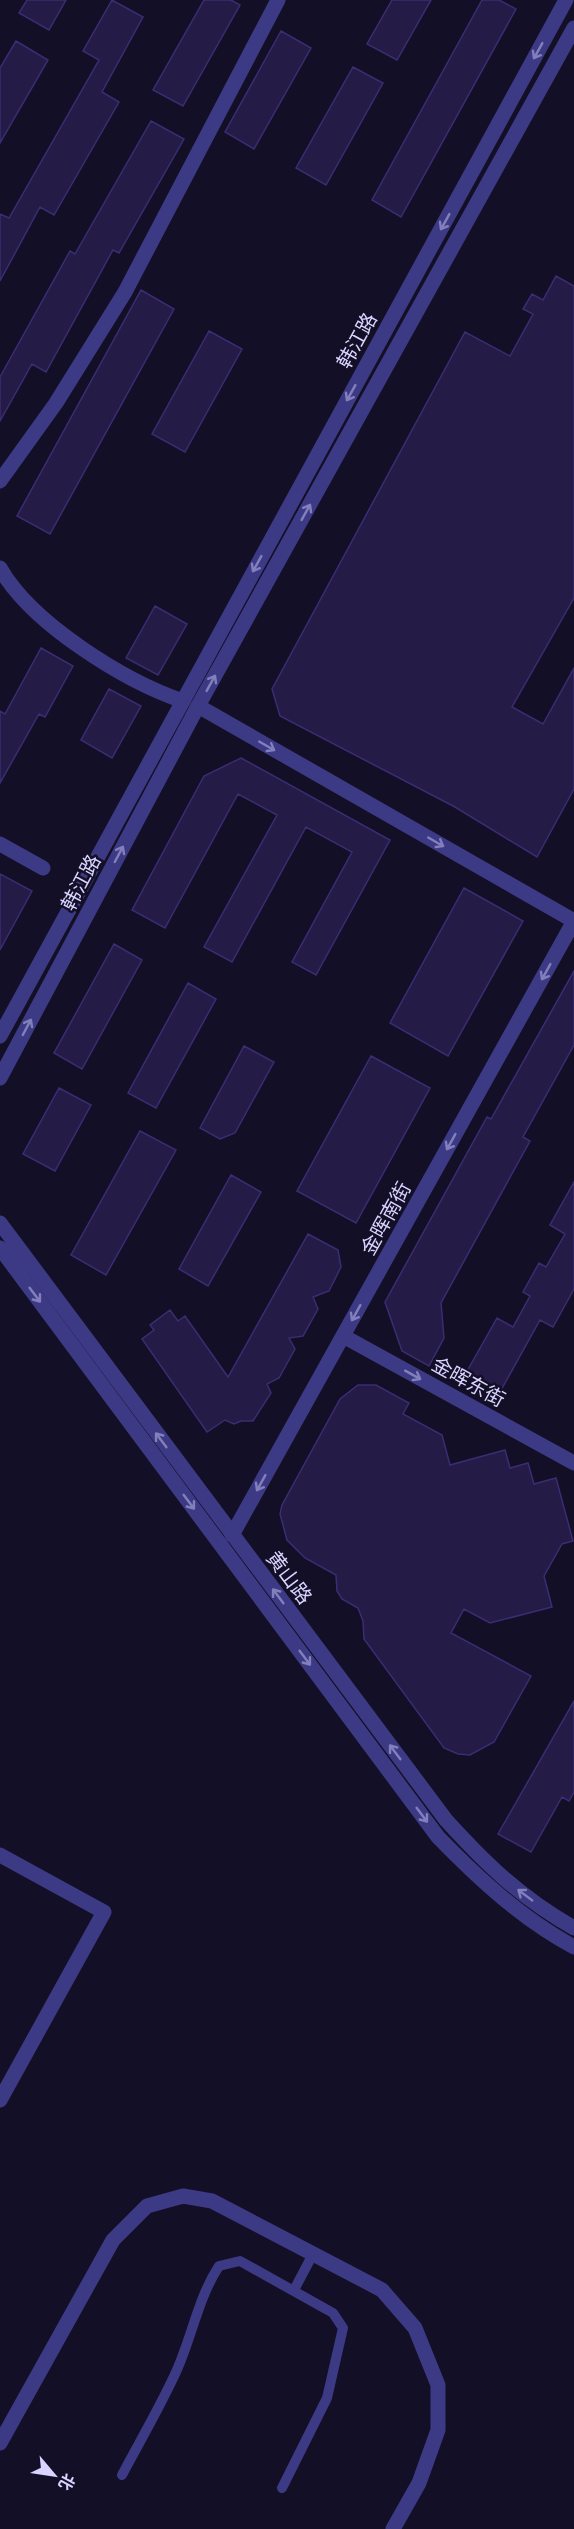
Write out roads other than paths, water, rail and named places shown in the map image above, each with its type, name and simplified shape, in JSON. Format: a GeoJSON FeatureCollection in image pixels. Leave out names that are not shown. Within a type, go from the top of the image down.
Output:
{"type":"FeatureCollection","features":[{"type":"Feature","properties":{"kind":"street"},"geometry":{"type":"LineString","coordinates":[[0,481],[56,403],[125,292],[278,0]]}},
{"type":"Feature","properties":{"kind":"street","name":"韩江路"},"geometry":{"type":"LineString","coordinates":[[0,1036],[566,0]]}},
{"type":"Feature","properties":{"kind":"street","name":"韩江路"},"geometry":{"type":"LineString","coordinates":[[0,1078],[198,706],[574,28]]}},
{"type":"Feature","properties":{"kind":"street"},"geometry":{"type":"LineString","coordinates":[[0,568],[21,598],[85,651],[156,692],[198,706],[574,921]]}},
{"type":"Feature","properties":{"kind":"street"},"geometry":{"type":"LineString","coordinates":[[0,844],[43,868]]}},
{"type":"Feature","properties":{"kind":"street","name":"金晖南街"},"geometry":{"type":"LineString","coordinates":[[232,1535],[574,921]]}},
{"type":"Feature","properties":{"kind":"street","name":"黄山路"},"geometry":{"type":"LineString","coordinates":[[0,1222],[446,1820],[492,1870],[553,1916],[574,1928]]}},
{"type":"Feature","properties":{"kind":"street","name":"黄山路"},"geometry":{"type":"LineString","coordinates":[[0,1248],[438,1837],[483,1884],[548,1932],[574,1947]]}},
{"type":"Feature","properties":{"kind":"street","name":"金晖东街"},"geometry":{"type":"LineString","coordinates":[[343,1336],[574,1463]]}},
{"type":"Feature","properties":{"kind":"street"},"geometry":{"type":"LineString","coordinates":[[0,1855],[104,1912],[0,2100]]}},
{"type":"Feature","properties":{"kind":"street"},"geometry":{"type":"LineString","coordinates":[[0,2443],[113,2240],[147,2206],[183,2196],[212,2200],[382,2290],[415,2328],[438,2385],[438,2430],[418,2483],[393,2529]]}},
{"type":"Feature","properties":{"kind":"lane"},"geometry":{"type":"LineString","coordinates":[[294,2289],[313,2254]]}},
{"type":"Feature","properties":{"kind":"lane"},"geometry":{"type":"LineString","coordinates":[[122,2475],[176,2371],[196,2321],[205,2288],[219,2265],[240,2261],[294,2289],[333,2313],[344,2328],[327,2398],[282,2488]]}}]}
